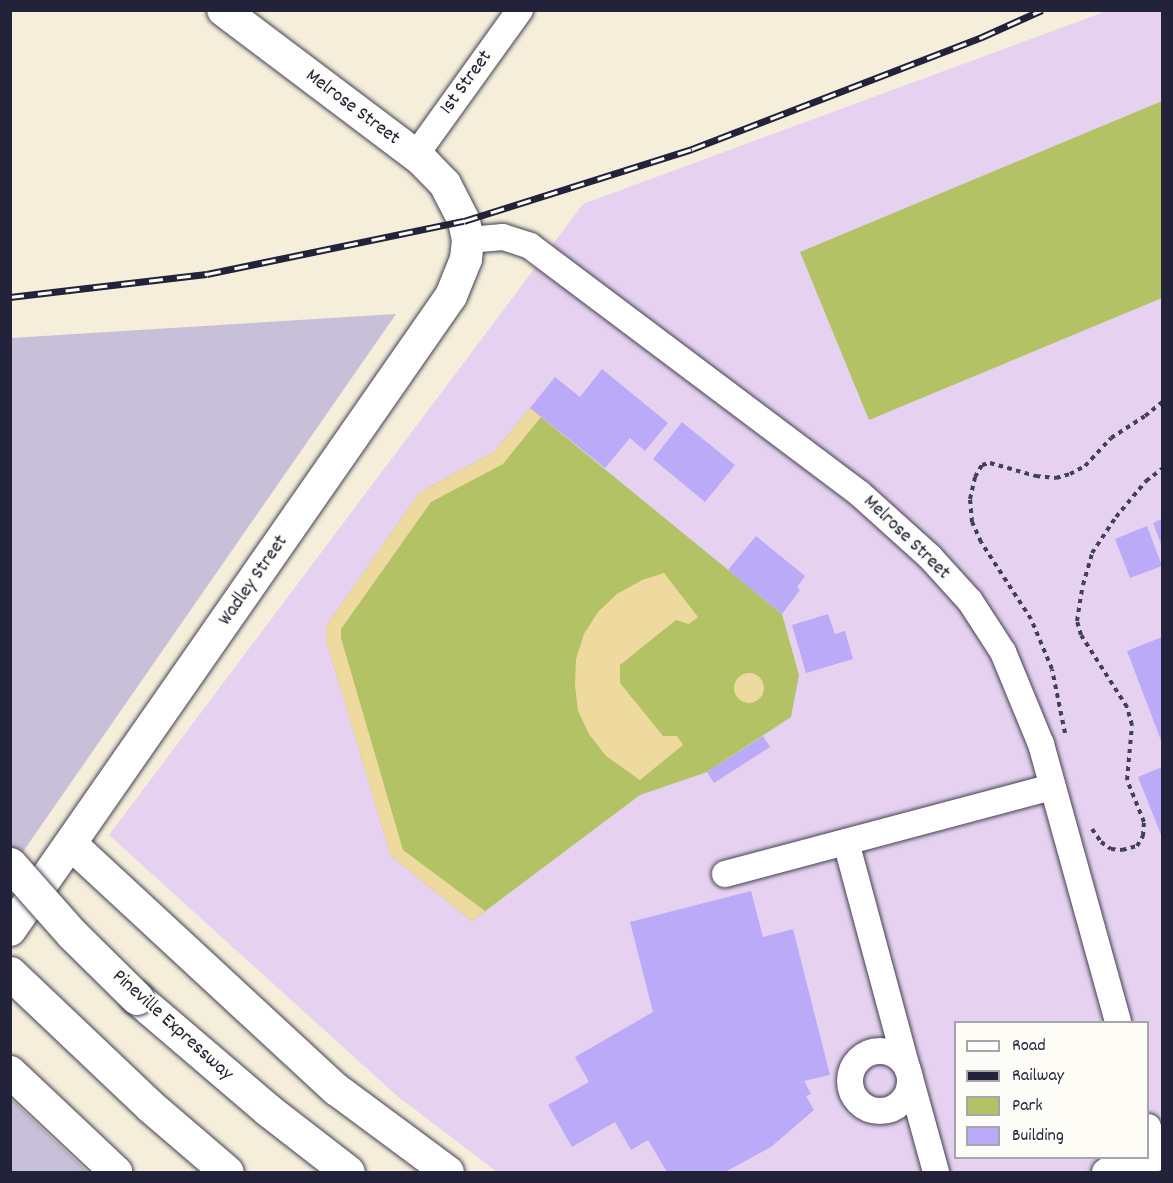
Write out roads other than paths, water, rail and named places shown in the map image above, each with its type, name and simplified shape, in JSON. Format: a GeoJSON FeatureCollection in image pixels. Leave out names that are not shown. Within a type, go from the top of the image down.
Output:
{"type":"FeatureCollection","features":[{"type":"Feature","properties":{"kind":"highway","name":"Pineville Expressway"},"geometry":{"type":"LineString","coordinates":[[10,864],[72,934],[137,998],[268,1110],[348,1173]]}},
{"type":"Feature","properties":{"kind":"highway"},"geometry":{"type":"LineString","coordinates":[[10,972],[150,1106],[227,1173]]}},
{"type":"Feature","properties":{"kind":"main road","name":"Melrose Street"},"geometry":{"type":"LineString","coordinates":[[223,10],[415,156],[445,184],[466,231]]}},
{"type":"Feature","properties":{"kind":"main road","name":"Wadley Street"},"geometry":{"type":"LineString","coordinates":[[10,930],[72,845],[451,296],[466,260],[466,231]]}},
{"type":"Feature","properties":{"kind":"main road"},"geometry":{"type":"LineString","coordinates":[[72,845],[337,1090],[448,1173]]}},
{"type":"Feature","properties":{"kind":"main road"},"geometry":{"type":"LineString","coordinates":[[10,1072],[116,1173]]}},
{"type":"Feature","properties":{"kind":"street","name":"1st Street"},"geometry":{"type":"LineString","coordinates":[[415,156],[520,10]]}},
{"type":"Feature","properties":{"kind":"street","name":"Melrose Street"},"geometry":{"type":"LineString","coordinates":[[466,231],[515,239],[530,246],[859,493],[905,535],[970,601],[1003,652],[1041,744],[1117,1021]]}},
{"type":"Feature","properties":{"kind":"street"},"geometry":{"type":"LineString","coordinates":[[725,874],[1053,787]]}},
{"type":"Feature","properties":{"kind":"street"},"geometry":{"type":"LineString","coordinates":[[846,842],[936,1173]]}},
{"type":"Feature","properties":{"kind":"street"},"geometry":{"type":"LineString","coordinates":[[1105,1173],[1119,1162],[1155,1162],[1149,1132]]}},
{"type":"Feature","properties":{"kind":"railway"},"geometry":{"type":"LineString","coordinates":[[10,297],[207,274],[464,221],[692,149],[982,37],[1042,10]]}}]}
